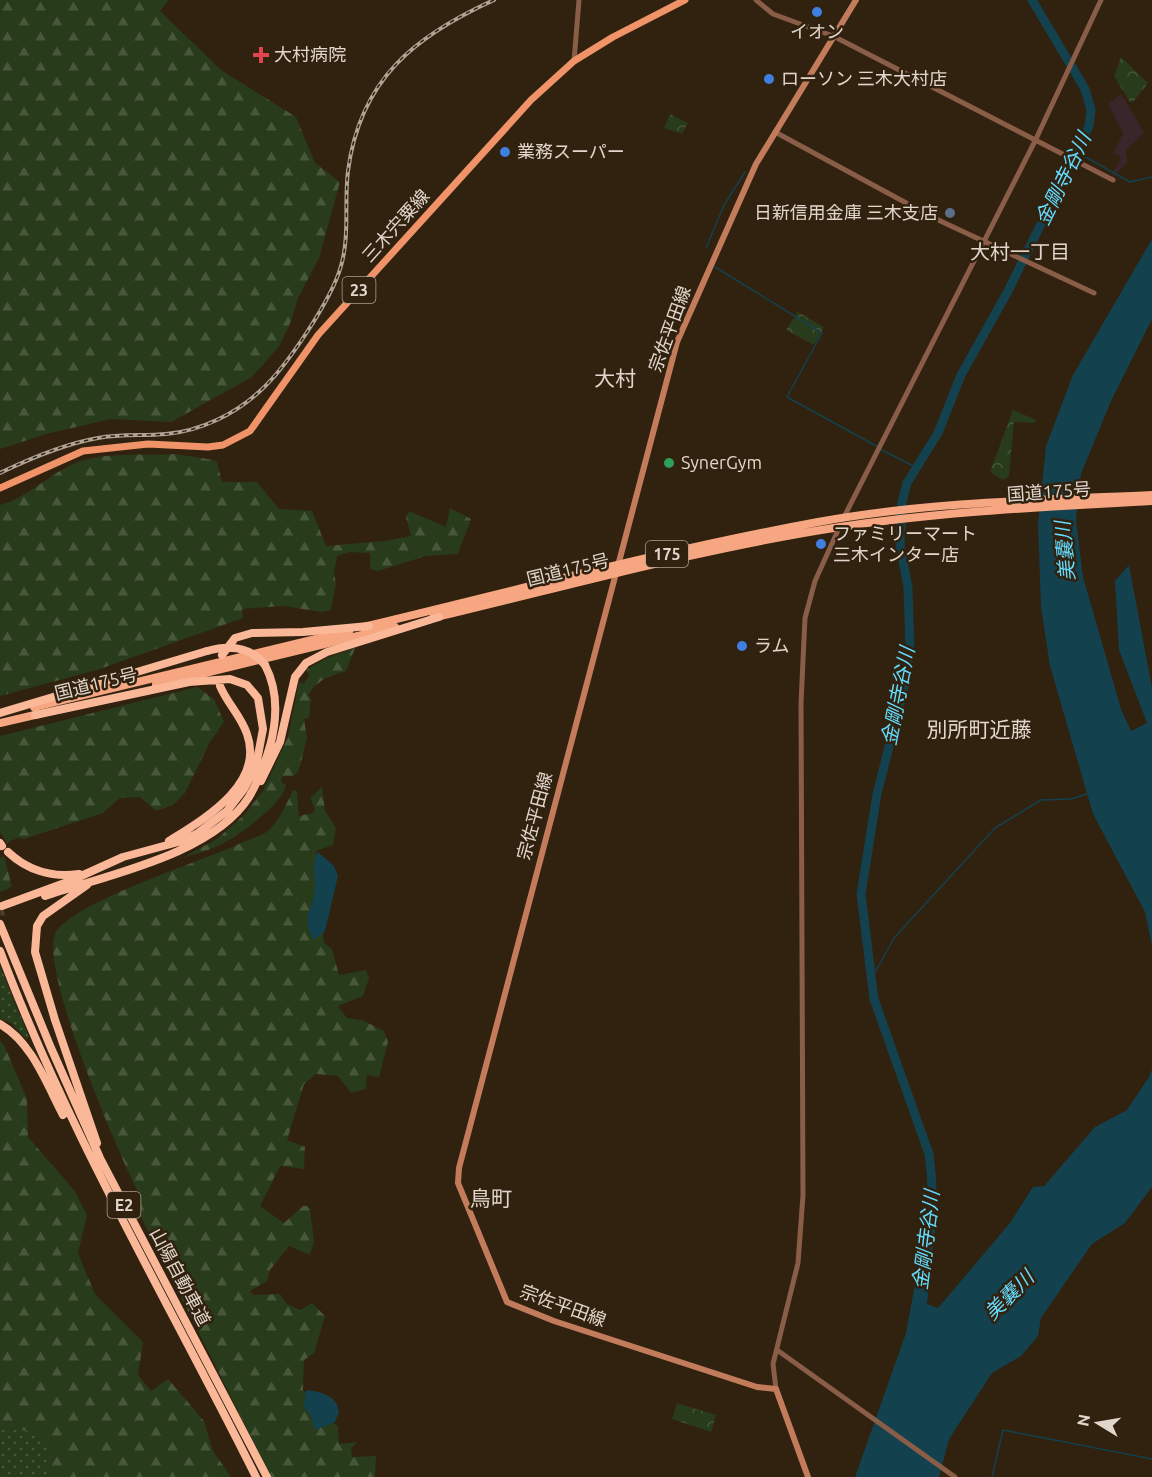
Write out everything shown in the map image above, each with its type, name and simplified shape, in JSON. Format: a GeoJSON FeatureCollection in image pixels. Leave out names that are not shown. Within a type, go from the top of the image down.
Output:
{"type":"FeatureCollection","features":[{"type":"Feature","properties":{"kind":"highway","name":"国道175号"},"geometry":{"type":"LineString","coordinates":[[35,715],[718,542],[844,518],[1152,495]]}},
{"type":"Feature","properties":{"kind":"highway","name":"国道175号"},"geometry":{"type":"LineString","coordinates":[[1030,504],[1152,501]]}},
{"type":"Feature","properties":{"kind":"highway","name":"国道175号"},"geometry":{"type":"LineString","coordinates":[[617,569],[888,516]]}},
{"type":"Feature","properties":{"kind":"highway","name":"国道175号"},"geometry":{"type":"LineString","coordinates":[[438,617],[448,611]]}},
{"type":"Feature","properties":{"kind":"highway","name":"国道175号"},"geometry":{"type":"LineString","coordinates":[[0,714],[369,626],[427,617]]}},
{"type":"Feature","properties":{"kind":"highway"},"geometry":{"type":"LineString","coordinates":[[3,908],[192,844],[231,818],[248,798],[275,757],[284,730],[292,686],[306,663],[334,650],[427,617],[438,617]]}},
{"type":"Feature","properties":{"kind":"highway"},"geometry":{"type":"LineString","coordinates":[[222,655],[236,638],[252,633],[303,632],[369,626]]}},
{"type":"Feature","properties":{"kind":"highway"},"geometry":{"type":"LineString","coordinates":[[0,714],[207,651],[240,648],[256,656],[265,665],[274,698],[273,732],[263,766],[248,798]]}},
{"type":"Feature","properties":{"kind":"highway"},"geometry":{"type":"LineString","coordinates":[[35,715],[209,679],[240,681],[253,690],[261,708],[263,729],[259,753],[250,778],[236,800],[211,824],[182,841],[164,844],[123,857],[91,877],[43,916],[38,926],[35,952],[71,1070],[96,1137],[100,1158]]}},
{"type":"Feature","properties":{"kind":"highway"},"geometry":{"type":"LineString","coordinates":[[164,844],[214,811],[235,789],[246,768],[250,752],[248,737],[220,686]]}},
{"type":"Feature","properties":{"kind":"highway","name":"175"},"geometry":{"type":"LineString","coordinates":[[0,724],[35,715]]}},
{"type":"Feature","properties":{"kind":"highway"},"geometry":{"type":"LineString","coordinates":[[3,847],[22,863],[44,873],[91,877]]}},
{"type":"Feature","properties":{"kind":"highway","name":"山陽自動車道"},"geometry":{"type":"LineString","coordinates":[[0,924],[51,1048],[100,1158],[267,1477]]}},
{"type":"Feature","properties":{"kind":"highway","name":"山陽自動車道"},"geometry":{"type":"LineString","coordinates":[[0,951],[41,1053],[114,1208],[256,1477]]}},
{"type":"Feature","properties":{"kind":"highway"},"geometry":{"type":"LineString","coordinates":[[0,1024],[17,1037],[29,1053],[114,1208]]}},
{"type":"Feature","properties":{"kind":"main road","name":"三木宍粟線"},"geometry":{"type":"LineString","coordinates":[[0,488],[89,449],[148,444],[208,447],[224,444],[250,431],[318,335],[531,100],[574,61],[613,37],[685,0]]}},
{"type":"Feature","properties":{"kind":"main road","name":"宗佐平田線"},"geometry":{"type":"LineString","coordinates":[[777,1389],[757,1387],[554,1321],[507,1302],[461,1196],[458,1183],[459,1168],[489,1049],[677,342],[756,164],[856,0]]}},
{"type":"Feature","properties":{"kind":"main road"},"geometry":{"type":"LineString","coordinates":[[777,1389],[808,1477]]}},
{"type":"Feature","properties":{"kind":"street"},"geometry":{"type":"LineString","coordinates":[[574,61],[579,0]]}},
{"type":"Feature","properties":{"kind":"street"},"geometry":{"type":"LineString","coordinates":[[756,0],[773,14],[833,36],[1113,180]]}},
{"type":"Feature","properties":{"kind":"street"},"geometry":{"type":"LineString","coordinates":[[777,1389],[773,1374],[798,1263],[803,1195],[801,703],[805,618],[815,581],[839,527],[1035,141],[1101,0]]}},
{"type":"Feature","properties":{"kind":"street"},"geometry":{"type":"LineString","coordinates":[[775,132],[911,205],[1094,293]]}},
{"type":"Feature","properties":{"kind":"street"},"geometry":{"type":"LineString","coordinates":[[777,1350],[955,1477]]}},
{"type":"Feature","properties":{"kind":"shaded area"},"geometry":{"type":"Polygon","coordinates":[[[1121,94],[1144,132],[1126,151],[1127,163],[1111,179],[1121,157],[1114,153],[1123,133],[1108,104],[1121,94]]]}},
{"type":"Feature","properties":{"kind":"green space"},"geometry":{"type":"Polygon","coordinates":[[[0,0],[169,0],[160,11],[221,70],[296,117],[315,163],[340,182],[319,258],[298,298],[280,345],[252,377],[171,422],[111,419],[46,434],[0,449],[0,0]]]}},
{"type":"Feature","properties":{"kind":"green space"},"geometry":{"type":"Polygon","coordinates":[[[1121,57],[1148,83],[1133,102],[1130,102],[1114,76],[1121,57]]]}},
{"type":"Feature","properties":{"kind":"green space"},"geometry":{"type":"Polygon","coordinates":[[[670,114],[688,123],[682,134],[664,128],[670,114]]]}},
{"type":"Feature","properties":{"kind":"green space"},"geometry":{"type":"Polygon","coordinates":[[[798,312],[824,327],[814,345],[786,330],[798,312]]]}},
{"type":"Feature","properties":{"kind":"green space"},"geometry":{"type":"Polygon","coordinates":[[[1013,410],[1036,420],[1035,423],[1014,422],[1009,476],[1003,480],[990,472],[1013,410]]]}},
{"type":"Feature","properties":{"kind":"green space"},"geometry":{"type":"Polygon","coordinates":[[[175,454],[214,460],[217,462],[222,482],[257,482],[279,509],[312,511],[326,546],[384,541],[411,536],[406,517],[409,511],[446,527],[450,508],[471,519],[458,554],[426,556],[378,571],[370,569],[370,553],[350,552],[337,556],[334,573],[336,584],[331,610],[322,612],[283,606],[242,609],[243,618],[97,670],[0,696],[0,505],[20,497],[64,469],[84,460],[110,456],[175,454]]]}},
{"type":"Feature","properties":{"kind":"green space"},"geometry":{"type":"Polygon","coordinates":[[[355,648],[346,671],[319,682],[308,696],[311,697],[309,718],[304,719],[307,738],[299,770],[294,776],[283,776],[281,782],[286,785],[277,801],[258,820],[226,842],[182,858],[217,839],[244,815],[263,791],[288,737],[299,682],[304,684],[309,675],[306,670],[329,657],[355,648]]]}},
{"type":"Feature","properties":{"kind":"green space"},"geometry":{"type":"Polygon","coordinates":[[[197,687],[214,699],[224,722],[210,742],[185,793],[173,805],[156,811],[140,797],[120,798],[103,813],[7,843],[0,832],[0,736],[197,687]]]}},
{"type":"Feature","properties":{"kind":"green space"},"geometry":{"type":"Polygon","coordinates":[[[322,787],[325,811],[336,828],[333,845],[316,851],[324,943],[332,949],[339,975],[366,970],[369,978],[363,996],[338,1006],[347,1018],[362,1020],[384,1031],[388,1042],[379,1077],[367,1075],[366,1089],[351,1093],[338,1076],[316,1074],[304,1084],[287,1140],[305,1147],[304,1169],[280,1166],[260,1206],[284,1223],[303,1206],[307,1206],[310,1209],[314,1241],[310,1255],[289,1246],[270,1270],[267,1281],[250,1291],[254,1295],[280,1294],[287,1304],[300,1310],[312,1303],[325,1316],[314,1353],[304,1360],[303,1390],[338,1427],[339,1444],[358,1442],[351,1448],[352,1457],[376,1456],[375,1477],[271,1477],[133,1201],[140,1196],[84,1064],[59,985],[53,954],[55,934],[66,922],[85,909],[140,883],[264,834],[277,821],[293,790],[297,791],[299,816],[313,813],[315,809],[310,798],[322,787]]]}},
{"type":"Feature","properties":{"kind":"green space"},"geometry":{"type":"Polygon","coordinates":[[[4,856],[12,887],[0,892],[0,858],[4,856]]]}},
{"type":"Feature","properties":{"kind":"green space"},"geometry":{"type":"Polygon","coordinates":[[[0,966],[29,1037],[26,1039],[11,1023],[0,1019],[0,966]]]}},
{"type":"Feature","properties":{"kind":"green space"},"geometry":{"type":"Polygon","coordinates":[[[0,1041],[4,1045],[27,1099],[28,1137],[74,1190],[87,1215],[78,1253],[95,1294],[143,1342],[138,1375],[151,1391],[168,1379],[204,1421],[213,1451],[231,1477],[47,1477],[48,1451],[41,1437],[25,1431],[0,1429],[0,1041]]]}},
{"type":"Feature","properties":{"kind":"green space"},"geometry":{"type":"Polygon","coordinates":[[[677,1403],[716,1415],[711,1432],[672,1419],[677,1403]]]}},
{"type":"Feature","properties":{"kind":"green space"},"geometry":{"type":"Polygon","coordinates":[[[0,1428],[47,1433],[54,1477],[0,1477],[0,1428]]]}},
{"type":"Feature","properties":{"kind":"water","name":"美嚢川"},"geometry":{"type":"Polygon","coordinates":[[[1152,239],[1152,319],[1111,401],[1081,474],[1076,519],[1083,577],[1121,709],[1131,731],[1147,723],[1119,650],[1115,581],[1129,565],[1152,688],[1152,946],[1145,912],[1093,814],[1050,666],[1041,607],[1038,524],[1046,446],[1073,375],[1152,239]]]}},
{"type":"Feature","properties":{"kind":"water"},"geometry":{"type":"Polygon","coordinates":[[[318,852],[334,866],[338,876],[325,931],[314,940],[308,926],[308,914],[314,896],[314,866],[318,852]]]}},
{"type":"Feature","properties":{"kind":"water","name":"美嚢川"},"geometry":{"type":"Polygon","coordinates":[[[1152,1069],[1152,1187],[1125,1223],[1092,1244],[1041,1318],[1038,1336],[1021,1356],[992,1373],[949,1439],[939,1477],[855,1477],[906,1333],[921,1251],[932,1256],[927,1304],[938,1308],[1010,1223],[1033,1187],[1044,1186],[1095,1127],[1127,1110],[1152,1069]]]}},
{"type":"Feature","properties":{"kind":"water"},"geometry":{"type":"Polygon","coordinates":[[[306,1390],[323,1393],[332,1398],[339,1412],[335,1422],[315,1430],[311,1416],[304,1407],[306,1390]]]}},
{"type":"Feature","properties":{"kind":"waterway","name":"金剛寺谷川"},"geometry":{"type":"LineString","coordinates":[[926,1264],[932,1209],[929,1154],[874,999],[861,894],[877,794],[903,692],[910,650],[908,587],[900,546],[902,502],[907,483],[938,433],[961,375],[1008,291],[1089,126],[1091,110],[1085,89],[1032,0]]}},
{"type":"Feature","properties":{"kind":"waterway"},"geometry":{"type":"LineString","coordinates":[[1075,151],[1130,182],[1152,177]]}},
{"type":"Feature","properties":{"kind":"waterway"},"geometry":{"type":"LineString","coordinates":[[706,248],[724,205],[745,172]]}},
{"type":"Feature","properties":{"kind":"waterway"},"geometry":{"type":"LineString","coordinates":[[715,267],[822,333],[787,397],[878,447]]}},
{"type":"Feature","properties":{"kind":"waterway"},"geometry":{"type":"LineString","coordinates":[[882,450],[917,468]]}},
{"type":"Feature","properties":{"kind":"waterway"},"geometry":{"type":"LineString","coordinates":[[869,970],[876,971],[894,938],[995,828],[1041,800],[1071,799],[1090,793]]}},
{"type":"Feature","properties":{"kind":"waterway"},"geometry":{"type":"LineString","coordinates":[[992,1477],[1003,1430],[1152,1459]]}},
{"type":"Feature","properties":{"kind":"tunnel"},"geometry":{"type":"LineString","coordinates":[[0,912],[4,911]]}},
{"type":"Feature","properties":{"kind":"railway"},"geometry":{"type":"LineString","coordinates":[[0,473],[48,452],[85,441],[115,436],[166,434],[205,425],[240,407],[260,391],[295,350],[336,280],[344,254],[348,171],[354,139],[365,111],[379,86],[396,64],[416,46],[440,29],[494,0]]}},
{"type":"Feature","properties":{"kind":"place","name":"イオン"},"geometry":{"type":"Point","coordinates":[817,12]}},
{"type":"Feature","properties":{"kind":"place","name":"大村病院"},"geometry":{"type":"Point","coordinates":[261,55]}},
{"type":"Feature","properties":{"kind":"place","name":"ローソン 三木大村店"},"geometry":{"type":"Point","coordinates":[769,79]}},
{"type":"Feature","properties":{"kind":"place","name":"業務スーパー"},"geometry":{"type":"Point","coordinates":[505,152]}},
{"type":"Feature","properties":{"kind":"place","name":"日新信用金庫 三木支店"},"geometry":{"type":"Point","coordinates":[950,213]}},
{"type":"Feature","properties":{"kind":"place","name":"SynerGym"},"geometry":{"type":"Point","coordinates":[669,463]}},
{"type":"Feature","properties":{"kind":"place","name":"ファミリーマート 三木インター店"},"geometry":{"type":"Point","coordinates":[821,544]}},
{"type":"Feature","properties":{"kind":"place","name":"ラム"},"geometry":{"type":"Point","coordinates":[742,646]}},
{"type":"Feature","properties":{"kind":"district","name":"大村一丁目"},"geometry":{"type":"Point","coordinates":[1020,252]}},
{"type":"Feature","properties":{"kind":"district","name":"大村"},"geometry":{"type":"Point","coordinates":[615,379]}},
{"type":"Feature","properties":{"kind":"district","name":"別所町近藤"},"geometry":{"type":"Point","coordinates":[979,730]}},
{"type":"Feature","properties":{"kind":"district","name":"鳥町"},"geometry":{"type":"Point","coordinates":[491,1199]}}]}
